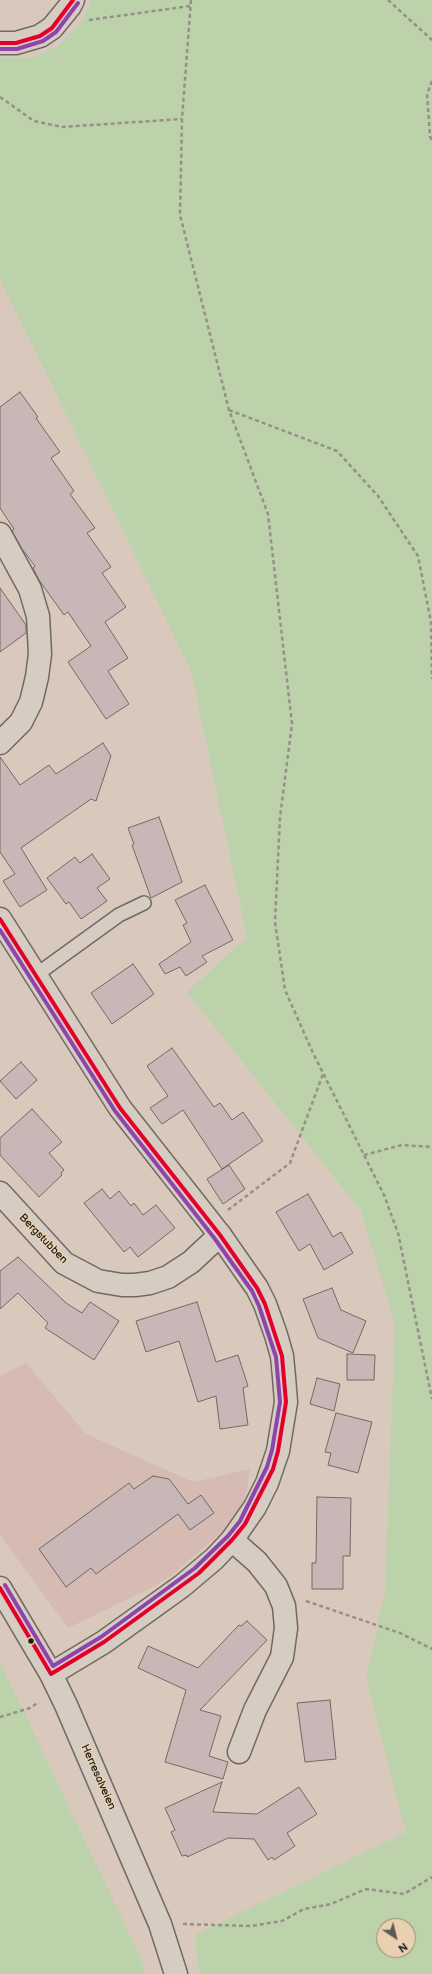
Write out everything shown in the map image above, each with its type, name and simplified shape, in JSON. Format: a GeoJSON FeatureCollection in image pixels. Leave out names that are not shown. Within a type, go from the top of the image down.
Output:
{"type":"FeatureCollection","features":[{"type":"Feature","properties":{"kind":"street"},"geometry":{"type":"LineString","coordinates":[[0,43],[16,43],[40,36],[52,28],[73,0]]}},
{"type":"Feature","properties":{"kind":"street"},"geometry":{"type":"LineString","coordinates":[[0,534],[30,589],[38,616],[40,654],[37,677],[31,702],[21,722],[0,743]]}},
{"type":"Feature","properties":{"kind":"street"},"geometry":{"type":"LineString","coordinates":[[0,918],[92,1066],[120,1108],[220,1235],[247,1272],[265,1304],[282,1356],[286,1402],[278,1451],[267,1483],[255,1507],[232,1540],[214,1559],[182,1586],[104,1642],[51,1674]]}},
{"type":"Feature","properties":{"kind":"street","name":"Bergstubben"},"geometry":{"type":"LineString","coordinates":[[0,1193],[64,1264],[98,1281],[122,1285],[150,1283],[168,1277],[191,1262],[220,1235]]}},
{"type":"Feature","properties":{"kind":"street"},"geometry":{"type":"LineString","coordinates":[[232,1540],[256,1562],[281,1594],[284,1606],[286,1628],[282,1657],[255,1710],[239,1752]]}},
{"type":"Feature","properties":{"kind":"street","name":"Herresalveien"},"geometry":{"type":"LineString","coordinates":[[0,1588],[51,1674],[66,1705],[160,1924],[176,1974]]}},
{"type":"Feature","properties":{"kind":"lane"},"geometry":{"type":"LineString","coordinates":[[36,975],[119,915],[144,903]]}},
{"type":"Feature","properties":{"kind":"path"},"geometry":{"type":"LineString","coordinates":[[191,0],[182,119],[180,215],[229,410],[268,514],[292,724],[280,817],[275,922],[285,990],[323,1074],[384,1195],[398,1233],[432,1399]]}},
{"type":"Feature","properties":{"kind":"path"},"geometry":{"type":"LineString","coordinates":[[388,0],[432,40]]}},
{"type":"Feature","properties":{"kind":"path"},"geometry":{"type":"LineString","coordinates":[[83,21],[190,6]]}},
{"type":"Feature","properties":{"kind":"path"},"geometry":{"type":"LineString","coordinates":[[432,81],[427,94],[430,136],[432,141]]}},
{"type":"Feature","properties":{"kind":"path"},"geometry":{"type":"LineString","coordinates":[[0,97],[34,121],[62,127],[182,119]]}},
{"type":"Feature","properties":{"kind":"path"},"geometry":{"type":"LineString","coordinates":[[229,410],[337,451],[378,496],[418,556],[431,622],[432,679]]}},
{"type":"Feature","properties":{"kind":"path"},"geometry":{"type":"LineString","coordinates":[[227,1210],[290,1163],[323,1074]]}},
{"type":"Feature","properties":{"kind":"path"},"geometry":{"type":"LineString","coordinates":[[364,1155],[402,1145],[432,1147]]}},
{"type":"Feature","properties":{"kind":"path"},"geometry":{"type":"LineString","coordinates":[[281,1594],[400,1633],[432,1649]]}},
{"type":"Feature","properties":{"kind":"path"},"geometry":{"type":"LineString","coordinates":[[0,1717],[30,1708],[36,1703]]}},
{"type":"Feature","properties":{"kind":"path"},"geometry":{"type":"LineString","coordinates":[[176,1924],[251,1926],[282,1921],[304,1909],[331,1904],[366,1889],[404,1894],[432,1877]]}},
{"type":"Feature","properties":{"kind":"shaded area"},"geometry":{"type":"Polygon","coordinates":[[[26,1363],[86,1434],[193,1482],[250,1469],[246,1496],[222,1532],[173,1574],[155,1586],[68,1628],[0,1535],[0,1376],[26,1363]]]}},
{"type":"Feature","properties":{"kind":"green space"},"geometry":{"type":"Polygon","coordinates":[[[91,0],[432,0],[432,1974],[201,1974],[197,1959],[195,1935],[406,1832],[366,1679],[385,1591],[395,1324],[361,1211],[187,992],[247,937],[191,670],[0,279],[0,58],[27,58],[41,54],[58,46],[83,21],[91,0]]]}},
{"type":"Feature","properties":{"kind":"green space"},"geometry":{"type":"Polygon","coordinates":[[[0,1662],[143,1963],[145,1974],[0,1974],[0,1662]]]}},
{"type":"Feature","properties":{"kind":"building"},"geometry":{"type":"Polygon","coordinates":[[[20,392],[60,452],[51,458],[74,491],[70,494],[95,528],[87,533],[111,567],[102,573],[126,607],[105,622],[128,658],[108,671],[129,704],[106,719],[68,662],[91,646],[68,612],[64,615],[39,580],[33,568],[35,566],[22,549],[12,531],[14,529],[0,508],[0,407],[20,392]]]}},
{"type":"Feature","properties":{"kind":"building"},"geometry":{"type":"Polygon","coordinates":[[[0,588],[26,625],[26,633],[0,652],[0,588]]]}},
{"type":"Feature","properties":{"kind":"building"},"geometry":{"type":"Polygon","coordinates":[[[103,743],[111,756],[96,801],[91,799],[21,848],[47,890],[20,907],[3,881],[15,874],[0,852],[0,757],[20,785],[49,765],[56,774],[103,743]]]}},
{"type":"Feature","properties":{"kind":"building"},"geometry":{"type":"Polygon","coordinates":[[[159,817],[182,882],[151,898],[132,845],[134,844],[128,828],[159,817]]]}},
{"type":"Feature","properties":{"kind":"building"},"geometry":{"type":"Polygon","coordinates":[[[92,854],[110,879],[97,888],[107,901],[81,919],[69,902],[66,904],[47,878],[75,857],[80,863],[92,854]]]}},
{"type":"Feature","properties":{"kind":"building"},"geometry":{"type":"Polygon","coordinates":[[[205,885],[233,940],[202,956],[207,962],[186,976],[180,967],[165,974],[159,964],[191,942],[183,925],[187,923],[175,900],[205,885]]]}},
{"type":"Feature","properties":{"kind":"building"},"geometry":{"type":"Polygon","coordinates":[[[133,964],[154,994],[112,1024],[91,993],[133,964]]]}},
{"type":"Feature","properties":{"kind":"building"},"geometry":{"type":"Polygon","coordinates":[[[172,1048],[214,1107],[220,1103],[232,1120],[243,1112],[263,1141],[222,1169],[183,1110],[162,1124],[150,1108],[168,1096],[147,1066],[172,1048]]]}},
{"type":"Feature","properties":{"kind":"building"},"geometry":{"type":"Polygon","coordinates":[[[21,1062],[37,1080],[16,1099],[0,1081],[21,1062]]]}},
{"type":"Feature","properties":{"kind":"building"},"geometry":{"type":"Polygon","coordinates":[[[32,1109],[62,1142],[49,1153],[64,1170],[61,1173],[62,1175],[39,1197],[0,1155],[0,1138],[32,1109]]]}},
{"type":"Feature","properties":{"kind":"building"},"geometry":{"type":"Polygon","coordinates":[[[229,1165],[245,1189],[223,1204],[207,1179],[229,1165]]]}},
{"type":"Feature","properties":{"kind":"building"},"geometry":{"type":"Polygon","coordinates":[[[102,1189],[110,1199],[119,1191],[131,1206],[134,1203],[143,1215],[156,1205],[175,1228],[138,1257],[130,1247],[124,1252],[84,1203],[102,1189]]]}},
{"type":"Feature","properties":{"kind":"building"},"geometry":{"type":"Polygon","coordinates":[[[308,1194],[333,1237],[341,1232],[353,1253],[324,1270],[310,1244],[299,1251],[276,1212],[308,1194]]]}},
{"type":"Feature","properties":{"kind":"building"},"geometry":{"type":"Polygon","coordinates":[[[18,1257],[66,1303],[82,1313],[90,1302],[119,1321],[94,1360],[45,1328],[48,1323],[18,1293],[0,1309],[0,1271],[18,1257]]]}},
{"type":"Feature","properties":{"kind":"building"},"geometry":{"type":"Polygon","coordinates":[[[332,1288],[341,1310],[366,1321],[353,1353],[318,1338],[303,1299],[332,1288]]]}},
{"type":"Feature","properties":{"kind":"building"},"geometry":{"type":"Polygon","coordinates":[[[197,1302],[216,1362],[238,1355],[248,1386],[243,1388],[248,1425],[220,1429],[216,1396],[198,1402],[179,1341],[146,1352],[136,1321],[197,1302]]]}},
{"type":"Feature","properties":{"kind":"building"},"geometry":{"type":"Polygon","coordinates":[[[347,1354],[375,1355],[374,1380],[347,1380],[347,1354]]]}},
{"type":"Feature","properties":{"kind":"building"},"geometry":{"type":"Polygon","coordinates":[[[317,1378],[340,1384],[334,1411],[310,1404],[317,1378]]]}},
{"type":"Feature","properties":{"kind":"building"},"geometry":{"type":"Polygon","coordinates":[[[336,1413],[372,1422],[358,1473],[328,1465],[331,1453],[325,1452],[336,1413]]]}},
{"type":"Feature","properties":{"kind":"building"},"geometry":{"type":"Polygon","coordinates":[[[153,1476],[169,1479],[188,1504],[201,1495],[214,1513],[190,1530],[178,1514],[96,1574],[91,1568],[66,1587],[39,1549],[129,1483],[134,1489],[153,1476]]]}},
{"type":"Feature","properties":{"kind":"building"},"geometry":{"type":"Polygon","coordinates":[[[317,1497],[351,1498],[350,1556],[343,1556],[343,1589],[312,1589],[312,1563],[316,1563],[317,1497]]]}},
{"type":"Feature","properties":{"kind":"building"},"geometry":{"type":"Polygon","coordinates":[[[247,1621],[267,1640],[200,1710],[221,1716],[209,1756],[228,1762],[223,1779],[165,1762],[186,1690],[138,1668],[148,1646],[198,1668],[239,1625],[241,1626],[247,1621]]]}},
{"type":"Feature","properties":{"kind":"building"},"geometry":{"type":"Polygon","coordinates":[[[330,1700],[336,1759],[305,1762],[297,1703],[330,1700]]]}},
{"type":"Feature","properties":{"kind":"building"},"geometry":{"type":"Polygon","coordinates":[[[222,1782],[213,1812],[257,1814],[299,1787],[317,1814],[287,1833],[295,1846],[274,1860],[272,1857],[268,1860],[254,1839],[228,1838],[187,1857],[187,1855],[182,1856],[171,1832],[175,1830],[165,1808],[222,1782]]]}},
{"type":"Feature","properties":{"kind":"transit line"},"geometry":{"type":"LineString","coordinates":[[0,43],[16,43],[40,36],[52,28],[73,0]]}},
{"type":"Feature","properties":{"kind":"transit line"},"geometry":{"type":"LineString","coordinates":[[0,49],[17,49],[43,41],[56,32],[78,3]]}},
{"type":"Feature","properties":{"kind":"transit line"},"geometry":{"type":"LineString","coordinates":[[0,919],[120,1108],[220,1235],[257,1288],[265,1304],[282,1356],[286,1402],[278,1451],[273,1469],[245,1524],[232,1540],[199,1573],[104,1642],[51,1674],[0,1588]]}},
{"type":"Feature","properties":{"kind":"transit line"},"geometry":{"type":"LineString","coordinates":[[0,930],[115,1111],[215,1239],[252,1291],[259,1306],[276,1357],[280,1402],[272,1450],[267,1467],[240,1521],[228,1536],[195,1568],[101,1637],[53,1666],[5,1585]]}}]}
